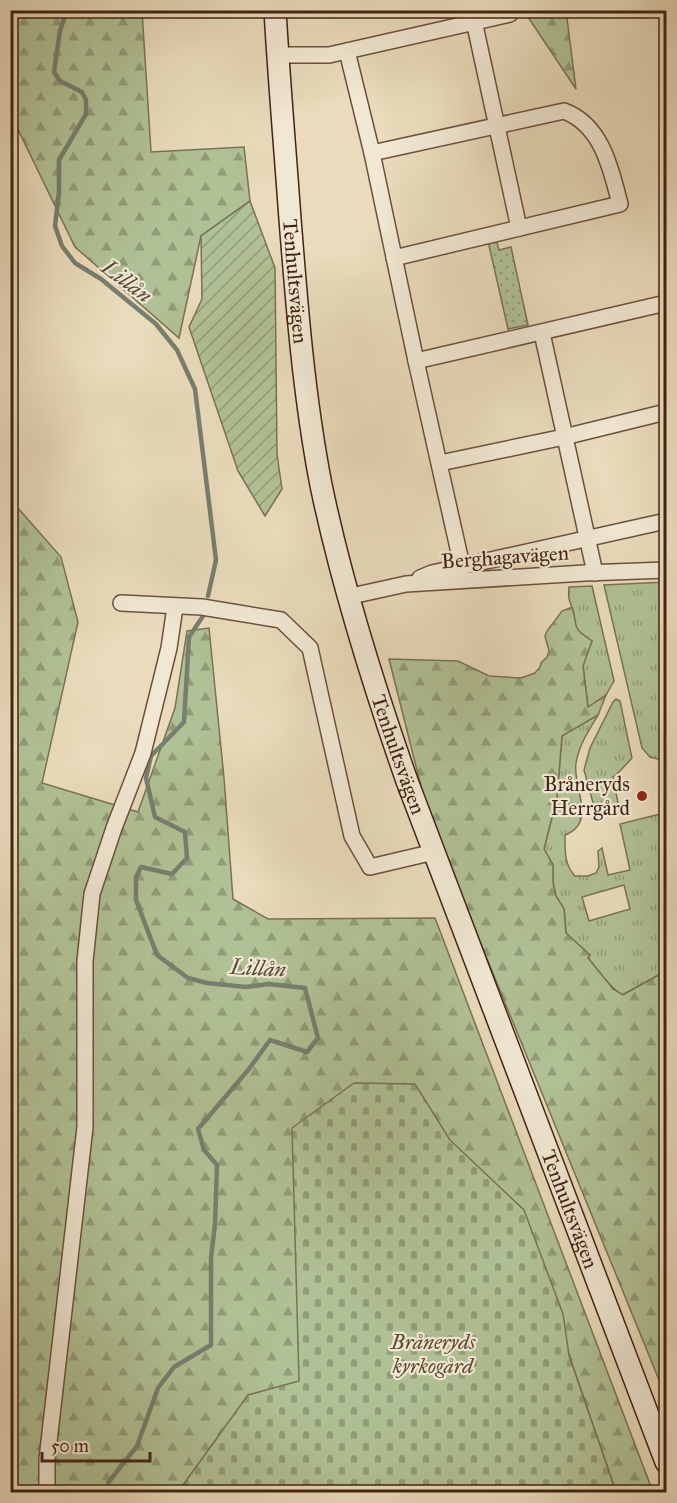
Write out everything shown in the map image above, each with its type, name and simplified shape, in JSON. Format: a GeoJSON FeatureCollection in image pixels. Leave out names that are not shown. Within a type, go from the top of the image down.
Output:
{"type":"FeatureCollection","features":[{"type":"Feature","properties":{"kind":"street","name":"Tenhultsvägen"},"geometry":{"type":"LineString","coordinates":[[275,10],[296,290],[306,388],[321,483],[347,597],[373,684],[434,852],[666,1462]]}},
{"type":"Feature","properties":{"kind":"street"},"geometry":{"type":"LineString","coordinates":[[278,55],[326,56],[510,14]]}},
{"type":"Feature","properties":{"kind":"street"},"geometry":{"type":"LineString","coordinates":[[474,21],[519,228]]}},
{"type":"Feature","properties":{"kind":"street"},"geometry":{"type":"LineString","coordinates":[[347,51],[372,153],[462,566]]}},
{"type":"Feature","properties":{"kind":"street"},"geometry":{"type":"LineString","coordinates":[[372,153],[561,110],[568,112],[593,134],[601,146],[608,159],[620,204],[394,258]]}},
{"type":"Feature","properties":{"kind":"street"},"geometry":{"type":"LineString","coordinates":[[416,362],[666,303]]}},
{"type":"Feature","properties":{"kind":"street"},"geometry":{"type":"LineString","coordinates":[[542,333],[595,573]]}},
{"type":"Feature","properties":{"kind":"street"},"geometry":{"type":"LineString","coordinates":[[440,463],[564,437],[666,412]]}},
{"type":"Feature","properties":{"kind":"street"},"geometry":{"type":"LineString","coordinates":[[406,584],[432,573],[666,521]]}},
{"type":"Feature","properties":{"kind":"street","name":"Berghagavägen"},"geometry":{"type":"LineString","coordinates":[[347,597],[406,584],[666,570]]}},
{"type":"Feature","properties":{"kind":"street"},"geometry":{"type":"LineString","coordinates":[[121,603],[202,607],[281,620],[310,648],[352,836],[370,867],[434,852]]}},
{"type":"Feature","properties":{"kind":"street"},"geometry":{"type":"LineString","coordinates":[[47,1492],[47,1459],[85,1127],[85,961],[92,894],[143,753],[169,648],[175,607]]}},
{"type":"Feature","properties":{"kind":"green space"},"geometry":{"type":"Polygon","coordinates":[[[11,11],[142,11],[151,152],[244,147],[250,201],[201,236],[179,338],[75,247],[11,115],[11,11]]]}},
{"type":"Feature","properties":{"kind":"green space"},"geometry":{"type":"Polygon","coordinates":[[[524,11],[566,11],[576,89],[524,11]]]}},
{"type":"Feature","properties":{"kind":"green space"},"geometry":{"type":"Polygon","coordinates":[[[250,201],[275,268],[277,454],[282,489],[265,516],[238,471],[189,327],[202,299],[201,236],[250,201]]]}},
{"type":"Feature","properties":{"kind":"green space"},"geometry":{"type":"Polygon","coordinates":[[[496,239],[499,250],[511,247],[528,325],[508,329],[488,241],[496,239]]]}},
{"type":"Feature","properties":{"kind":"green space"},"geometry":{"type":"Polygon","coordinates":[[[10,499],[61,557],[78,622],[42,783],[138,812],[175,708],[187,631],[209,628],[233,899],[268,919],[435,918],[653,1492],[616,1492],[569,1355],[217,1439],[178,1492],[11,1492],[10,499]]]}},
{"type":"Feature","properties":{"kind":"green space"},"geometry":{"type":"Polygon","coordinates":[[[666,582],[666,761],[650,757],[642,748],[604,585],[666,582]]]}},
{"type":"Feature","properties":{"kind":"green space"},"geometry":{"type":"Polygon","coordinates":[[[592,586],[614,681],[606,695],[588,708],[583,665],[592,641],[576,628],[574,612],[569,599],[569,587],[592,586]]]}},
{"type":"Feature","properties":{"kind":"green space"},"geometry":{"type":"Polygon","coordinates":[[[572,607],[576,627],[592,641],[583,666],[588,707],[606,695],[598,715],[562,736],[557,797],[544,849],[553,865],[553,883],[556,896],[564,909],[566,933],[590,955],[588,958],[613,989],[623,995],[666,971],[666,1397],[428,814],[389,659],[458,661],[489,676],[521,678],[535,673],[540,667],[549,651],[545,636],[547,631],[562,611],[572,607]]]}},
{"type":"Feature","properties":{"kind":"green space"},"geometry":{"type":"Polygon","coordinates":[[[616,699],[620,701],[632,758],[613,777],[620,813],[601,816],[595,810],[584,770],[590,748],[616,699]]]}},
{"type":"Feature","properties":{"kind":"green space"},"geometry":{"type":"Polygon","coordinates":[[[598,715],[577,756],[576,772],[582,813],[580,822],[575,829],[565,835],[567,862],[575,876],[588,876],[596,873],[599,867],[598,851],[602,848],[608,875],[630,870],[620,824],[664,813],[666,810],[666,971],[622,995],[612,987],[588,958],[590,955],[566,933],[564,909],[556,896],[553,883],[553,865],[544,849],[557,797],[562,735],[598,715]],[[624,885],[582,897],[589,921],[630,909],[624,885]]]}},
{"type":"Feature","properties":{"kind":"green space","name":"Bråneryds kyrkogård"},"geometry":{"type":"Polygon","coordinates":[[[354,1083],[415,1084],[450,1140],[524,1210],[563,1314],[569,1355],[616,1492],[178,1492],[248,1395],[299,1381],[292,1128],[354,1083]]]}},
{"type":"Feature","properties":{"kind":"waterway","name":"Lillån"},"geometry":{"type":"LineString","coordinates":[[67,10],[60,31],[54,72],[60,81],[82,92],[86,100],[86,114],[59,160],[59,192],[55,226],[62,246],[75,263],[101,279],[156,324],[177,350],[195,389],[216,560],[208,596]]}},
{"type":"Feature","properties":{"kind":"waterway","name":"Lillån"},"geometry":{"type":"LineString","coordinates":[[107,1492],[108,1483],[137,1446],[158,1388],[174,1367],[211,1345],[211,1258],[215,1224],[217,1165],[204,1150],[198,1129],[249,1069],[270,1040],[307,1052],[318,1038],[305,988],[269,984],[246,987],[207,983],[188,978],[157,955],[136,900],[136,877],[141,867],[172,874],[187,858],[185,832],[155,817],[146,778],[151,756],[184,722],[189,637],[203,616]]}},
{"type":"Feature","properties":{"kind":"place","name":"Bråneryds Herrgård"},"geometry":{"type":"Point","coordinates":[642,796]}}]}
